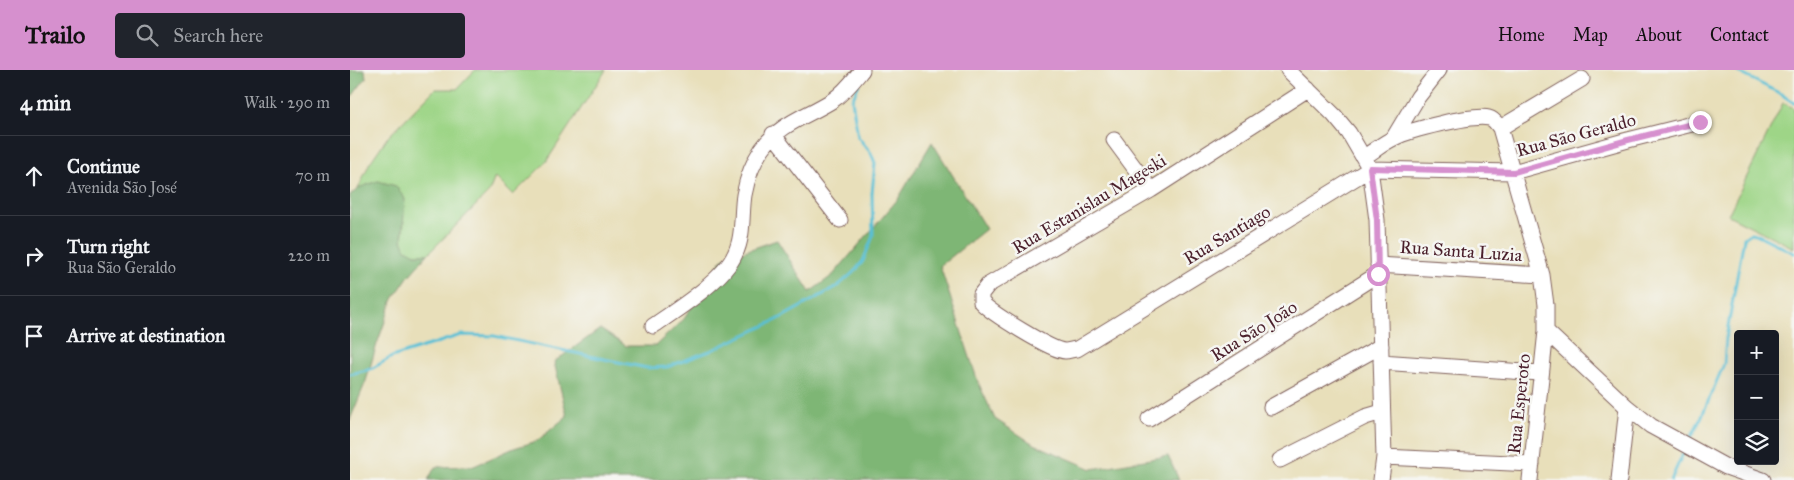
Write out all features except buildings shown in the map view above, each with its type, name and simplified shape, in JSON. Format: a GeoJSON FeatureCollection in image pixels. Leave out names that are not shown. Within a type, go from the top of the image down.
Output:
{"type":"FeatureCollection","features":[{"type":"Feature","properties":{"kind":"street"},"geometry":{"type":"LineString","coordinates":[[653,326],[681,307],[715,279],[730,263],[738,246],[744,194],[748,179],[762,149],[773,134],[846,90],[862,70]]}},
{"type":"Feature","properties":{"kind":"street"},"geometry":{"type":"LineString","coordinates":[[1288,70],[1334,115],[1367,163],[1377,220],[1384,457],[1381,480]]}},
{"type":"Feature","properties":{"kind":"street"},"geometry":{"type":"LineString","coordinates":[[1394,137],[1418,97],[1439,70]]}},
{"type":"Feature","properties":{"kind":"street"},"geometry":{"type":"LineString","coordinates":[[1394,137],[1466,118],[1489,118],[1495,121],[1500,128],[1582,79]]}},
{"type":"Feature","properties":{"kind":"street","name":"Rua Estanislau Mageski"},"geometry":{"type":"LineString","coordinates":[[1065,351],[1043,342],[984,306],[981,302],[981,294],[988,286],[1151,190],[1308,89]]}},
{"type":"Feature","properties":{"kind":"street","name":"Rua São Geraldo"},"geometry":{"type":"LineString","coordinates":[[1367,163],[1514,172],[1700,122]]}},
{"type":"Feature","properties":{"kind":"street","name":"Rua Esperoto"},"geometry":{"type":"LineString","coordinates":[[1500,128],[1542,275],[1546,305],[1546,331],[1540,372],[1530,480]]}},
{"type":"Feature","properties":{"kind":"street"},"geometry":{"type":"LineString","coordinates":[[773,134],[840,220]]}},
{"type":"Feature","properties":{"kind":"street","name":"Rua Santiago"},"geometry":{"type":"LineString","coordinates":[[1065,351],[1082,346],[1367,163],[1394,137]]}},
{"type":"Feature","properties":{"kind":"street"},"geometry":{"type":"LineString","coordinates":[[1114,140],[1151,190]]}},
{"type":"Feature","properties":{"kind":"street","name":"Rua Santa Luzia"},"geometry":{"type":"LineString","coordinates":[[1378,269],[1542,275]]}},
{"type":"Feature","properties":{"kind":"street","name":"Rua São João"},"geometry":{"type":"LineString","coordinates":[[1149,420],[1378,269]]}},
{"type":"Feature","properties":{"kind":"street"},"geometry":{"type":"LineString","coordinates":[[1546,331],[1627,407],[1651,426],[1723,474],[1763,480]]}},
{"type":"Feature","properties":{"kind":"street"},"geometry":{"type":"LineString","coordinates":[[1271,407],[1381,346]]}},
{"type":"Feature","properties":{"kind":"street"},"geometry":{"type":"LineString","coordinates":[[1381,362],[1540,372]]}},
{"type":"Feature","properties":{"kind":"street"},"geometry":{"type":"LineString","coordinates":[[1620,480],[1627,407]]}},
{"type":"Feature","properties":{"kind":"street"},"geometry":{"type":"LineString","coordinates":[[1280,460],[1365,417],[1382,412]]}},
{"type":"Feature","properties":{"kind":"street"},"geometry":{"type":"LineString","coordinates":[[1384,457],[1532,464]]}},
{"type":"Feature","properties":{"kind":"green space"},"geometry":{"type":"Polygon","coordinates":[[[350,70],[365,70],[366,78],[350,99],[350,70]]]}},
{"type":"Feature","properties":{"kind":"green space"},"geometry":{"type":"Polygon","coordinates":[[[475,70],[606,70],[546,162],[513,195],[495,177],[489,192],[428,254],[415,254],[406,250],[402,240],[404,221],[358,189],[369,164],[387,138],[435,89],[457,89],[475,70]]]}},
{"type":"Feature","properties":{"kind":"green space"},"geometry":{"type":"Polygon","coordinates":[[[1783,103],[1794,108],[1794,248],[1728,215],[1783,103]]]}},
{"type":"Feature","properties":{"kind":"green space"},"geometry":{"type":"Polygon","coordinates":[[[932,142],[986,229],[940,266],[978,382],[995,419],[1032,443],[1092,469],[1168,456],[1179,480],[428,480],[435,467],[474,466],[514,448],[537,441],[567,416],[554,362],[600,329],[626,346],[655,346],[684,319],[722,259],[777,240],[810,292],[833,275],[898,199],[932,142]]]}},
{"type":"Feature","properties":{"kind":"green space"},"geometry":{"type":"Polygon","coordinates":[[[378,181],[396,186],[405,199],[402,240],[406,249],[415,254],[428,254],[408,277],[393,299],[366,381],[350,420],[350,195],[361,187],[378,181]]]}},
{"type":"Feature","properties":{"kind":"waterway"},"geometry":{"type":"LineString","coordinates":[[1734,70],[1781,94],[1794,103]]}},
{"type":"Feature","properties":{"kind":"waterway"},"geometry":{"type":"LineString","coordinates":[[350,374],[371,369],[392,357],[461,335],[494,336],[647,368],[667,367],[710,351],[777,320],[838,286],[863,261],[873,236],[872,193],[875,163],[871,153],[858,137],[852,100],[859,84]]}},
{"type":"Feature","properties":{"kind":"waterway"},"geometry":{"type":"LineString","coordinates":[[1689,441],[1724,364],[1726,338],[1744,238],[1751,233],[1756,234],[1794,253]]}},
{"type":"Feature","properties":{"kind":"waterway"},"geometry":{"type":"LineString","coordinates":[[1671,480],[1685,449]]}},
{"type":"Feature","properties":{"kind":"route"},"geometry":{"type":"LineString","coordinates":[[1378,274],[1377,220],[1370,168],[1514,172],[1700,122]]}}]}
